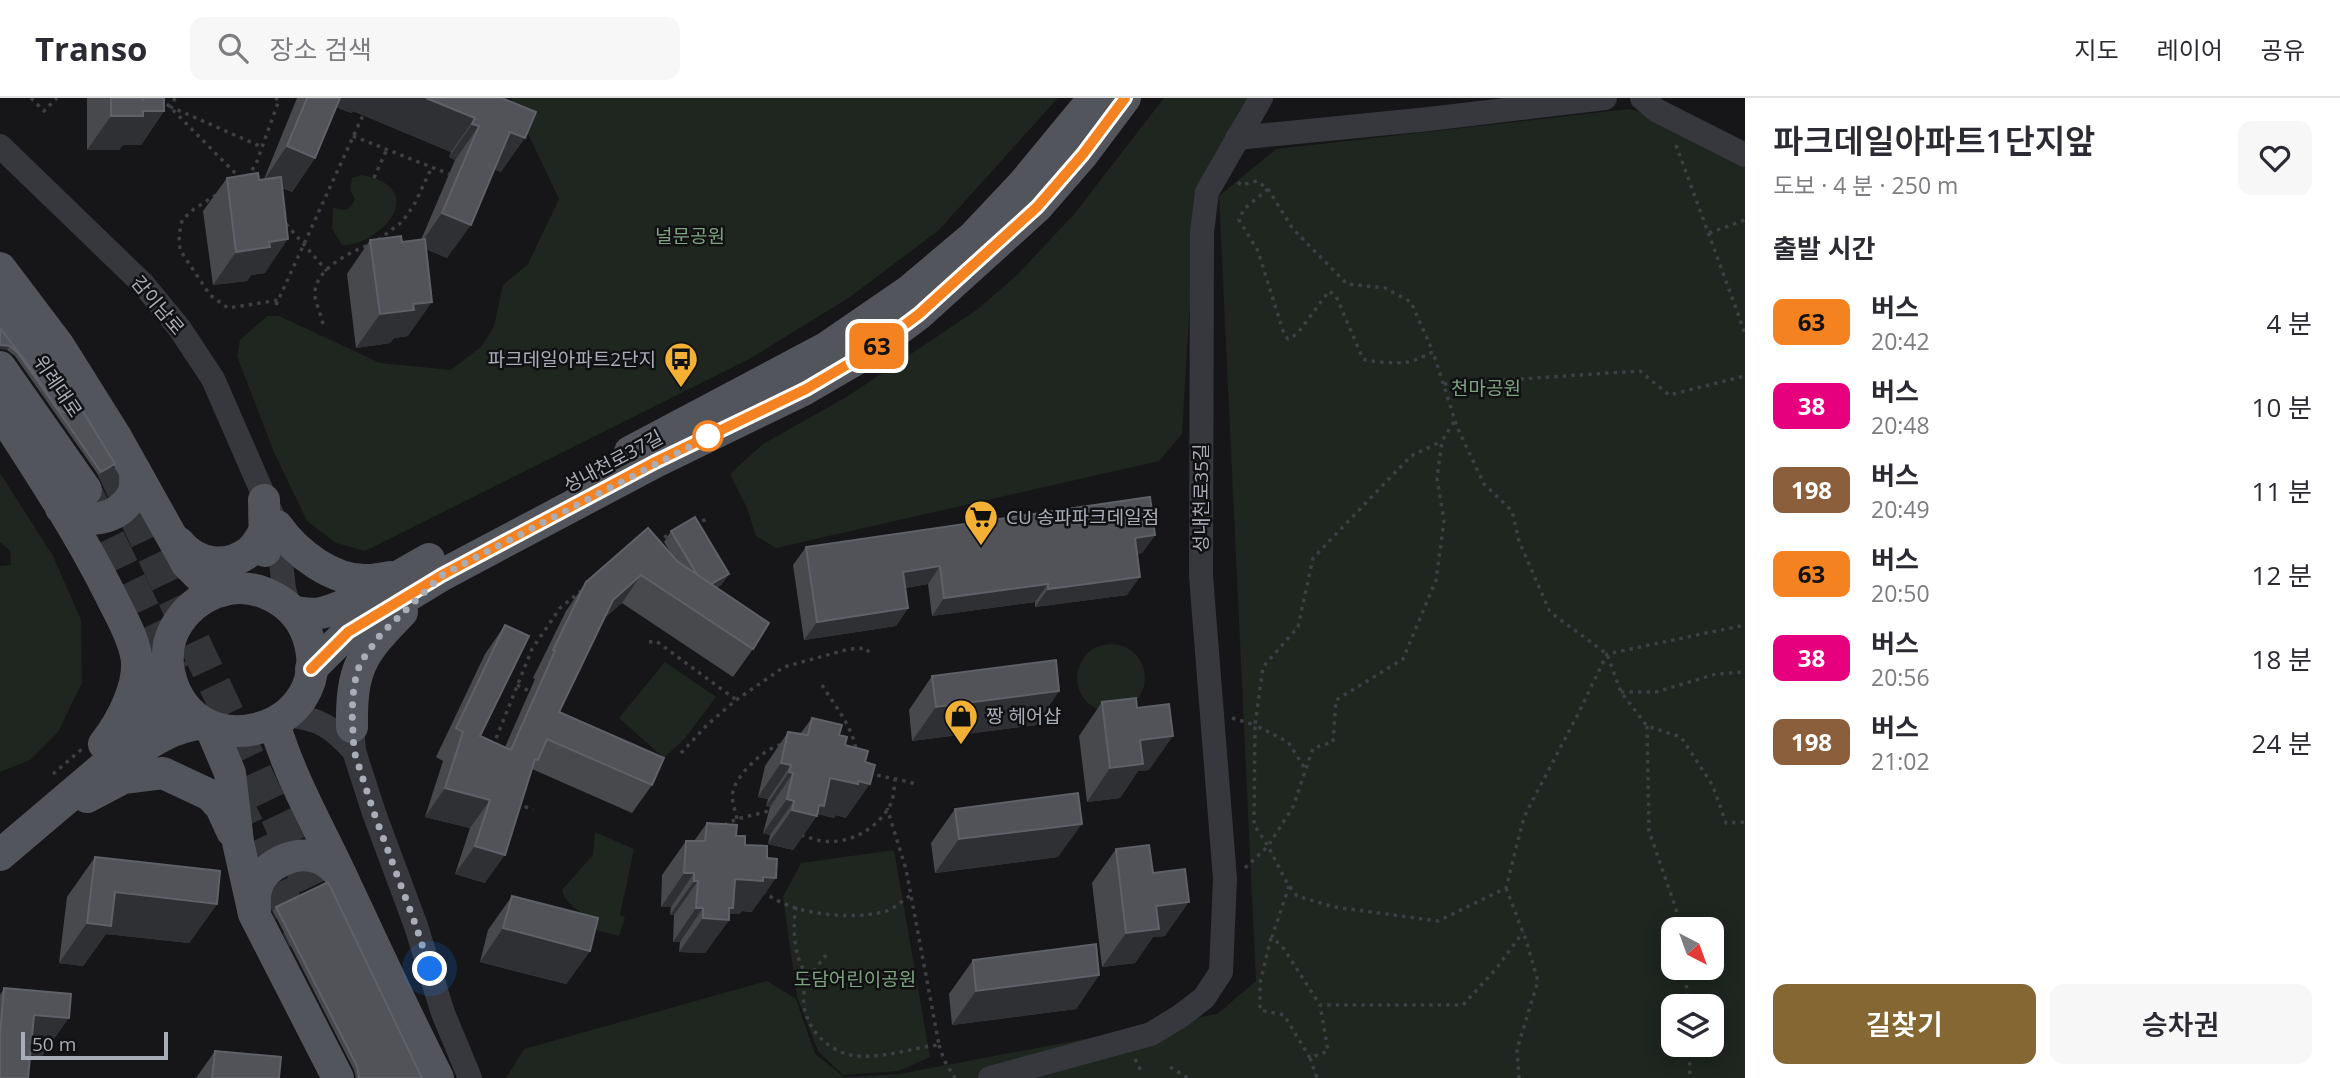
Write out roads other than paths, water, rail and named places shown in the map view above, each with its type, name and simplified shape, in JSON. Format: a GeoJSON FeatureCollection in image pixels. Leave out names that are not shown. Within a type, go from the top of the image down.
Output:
{"type":"FeatureCollection","features":[{"type":"Feature","properties":{"kind":"main road","name":"성내천로37길"},"geometry":{"type":"LineString","coordinates":[[310,672],[348,632],[826,348],[909,291],[973,237],[1023,184],[1094,98]]}},
{"type":"Feature","properties":{"kind":"main road","name":"성내천로37길"},"geometry":{"type":"LineString","coordinates":[[292,610],[309,614],[332,610],[668,444],[837,372],[919,314],[1037,207],[1083,154],[1125,98]]}},
{"type":"Feature","properties":{"kind":"main road"},"geometry":{"type":"LineString","coordinates":[[0,268],[60,346],[124,470],[133,493],[120,508],[105,517],[73,517],[61,509]]}},
{"type":"Feature","properties":{"kind":"main road","name":"위례대로"},"geometry":{"type":"LineString","coordinates":[[0,305],[124,470]]}},
{"type":"Feature","properties":{"kind":"main road","name":"위례대로"},"geometry":{"type":"LineString","coordinates":[[0,367],[86,490]]}},
{"type":"Feature","properties":{"kind":"main road"},"geometry":{"type":"LineString","coordinates":[[0,411],[97,568],[127,629],[136,657],[135,678],[127,707],[113,733],[92,760],[31,809],[3,851]]}},
{"type":"Feature","properties":{"kind":"main road"},"geometry":{"type":"LineString","coordinates":[[124,470],[183,548],[202,561],[216,563],[237,559],[251,551],[269,519]]}},
{"type":"Feature","properties":{"kind":"main road"},"geometry":{"type":"LineString","coordinates":[[269,519],[291,545],[326,569],[366,581],[399,575]]}},
{"type":"Feature","properties":{"kind":"main road"},"geometry":{"type":"LineString","coordinates":[[3,851],[106,765],[117,749],[149,717],[163,697],[174,631],[187,611],[200,600],[248,579],[262,562],[269,519]]}},
{"type":"Feature","properties":{"kind":"main road"},"geometry":{"type":"LineString","coordinates":[[106,765],[124,761],[152,742],[187,725],[208,725],[228,731],[247,732],[280,719],[301,697],[310,672],[308,639],[292,610],[276,598],[260,591],[228,590],[209,586],[193,571],[162,520]]}},
{"type":"Feature","properties":{"kind":"main road"},"geometry":{"type":"LineString","coordinates":[[97,568],[151,628],[168,660],[171,683],[179,699],[190,713],[208,725],[230,773],[237,842],[254,914],[338,1078]]}},
{"type":"Feature","properties":{"kind":"main road"},"geometry":{"type":"LineString","coordinates":[[353,739],[354,685],[360,663],[381,634],[442,575]]}},
{"type":"Feature","properties":{"kind":"main road"},"geometry":{"type":"LineString","coordinates":[[310,672],[337,704],[353,739]]}},
{"type":"Feature","properties":{"kind":"main road"},"geometry":{"type":"LineString","coordinates":[[280,719],[283,755],[302,799],[438,1078]]}},
{"type":"Feature","properties":{"kind":"main road"},"geometry":{"type":"LineString","coordinates":[[3,851],[93,793],[123,778],[163,773],[210,795],[221,807],[237,842]]}},
{"type":"Feature","properties":{"kind":"main road"},"geometry":{"type":"LineString","coordinates":[[254,914],[256,888],[264,875],[279,861],[299,856],[316,856],[325,860],[341,875]]}},
{"type":"Feature","properties":{"kind":"street","name":"성내천로35길"},"geometry":{"type":"LineString","coordinates":[[990,1078],[1151,1034],[1205,998],[1221,972],[1224,888],[1201,576],[1202,232],[1207,192],[1261,98]]}},
{"type":"Feature","properties":{"kind":"street"},"geometry":{"type":"LineString","coordinates":[[1237,138],[1605,98]]}},
{"type":"Feature","properties":{"kind":"street"},"geometry":{"type":"LineString","coordinates":[[1642,98],[1656,110],[1745,155]]}},
{"type":"Feature","properties":{"kind":"street","name":"감이남로"},"geometry":{"type":"LineString","coordinates":[[0,146],[144,285],[180,329],[213,379],[269,519],[284,589],[292,610]]}},
{"type":"Feature","properties":{"kind":"street"},"geometry":{"type":"LineString","coordinates":[[280,719],[307,717],[321,722],[342,738],[353,739],[374,813],[416,926],[443,1013],[470,1078]]}},
{"type":"Feature","properties":{"kind":"tunnel"},"geometry":{"type":"LineString","coordinates":[[112,468],[330,929]]}},
{"type":"Feature","properties":{"kind":"tunnel"},"geometry":{"type":"LineString","coordinates":[[88,495],[174,672]]}},
{"type":"Feature","properties":{"kind":"tunnel"},"geometry":{"type":"LineString","coordinates":[[234,797],[304,940]]}},
{"type":"Feature","properties":{"kind":"place","name":"파크데일아파트2단지"},"geometry":{"type":"Point","coordinates":[681,389]}},
{"type":"Feature","properties":{"kind":"place","name":"CU 송파파크데일점"},"geometry":{"type":"Point","coordinates":[981,547]}},
{"type":"Feature","properties":{"kind":"place","name":"짱 헤어샵"},"geometry":{"type":"Point","coordinates":[961,746]}},
{"type":"Feature","properties":{"kind":"park label","name":"널문공원"},"geometry":{"type":"Point","coordinates":[690,236]}},
{"type":"Feature","properties":{"kind":"park label","name":"천마공원"},"geometry":{"type":"Point","coordinates":[1486,388]}},
{"type":"Feature","properties":{"kind":"park label","name":"도담어린이공원"},"geometry":{"type":"Point","coordinates":[855,979]}}]}
